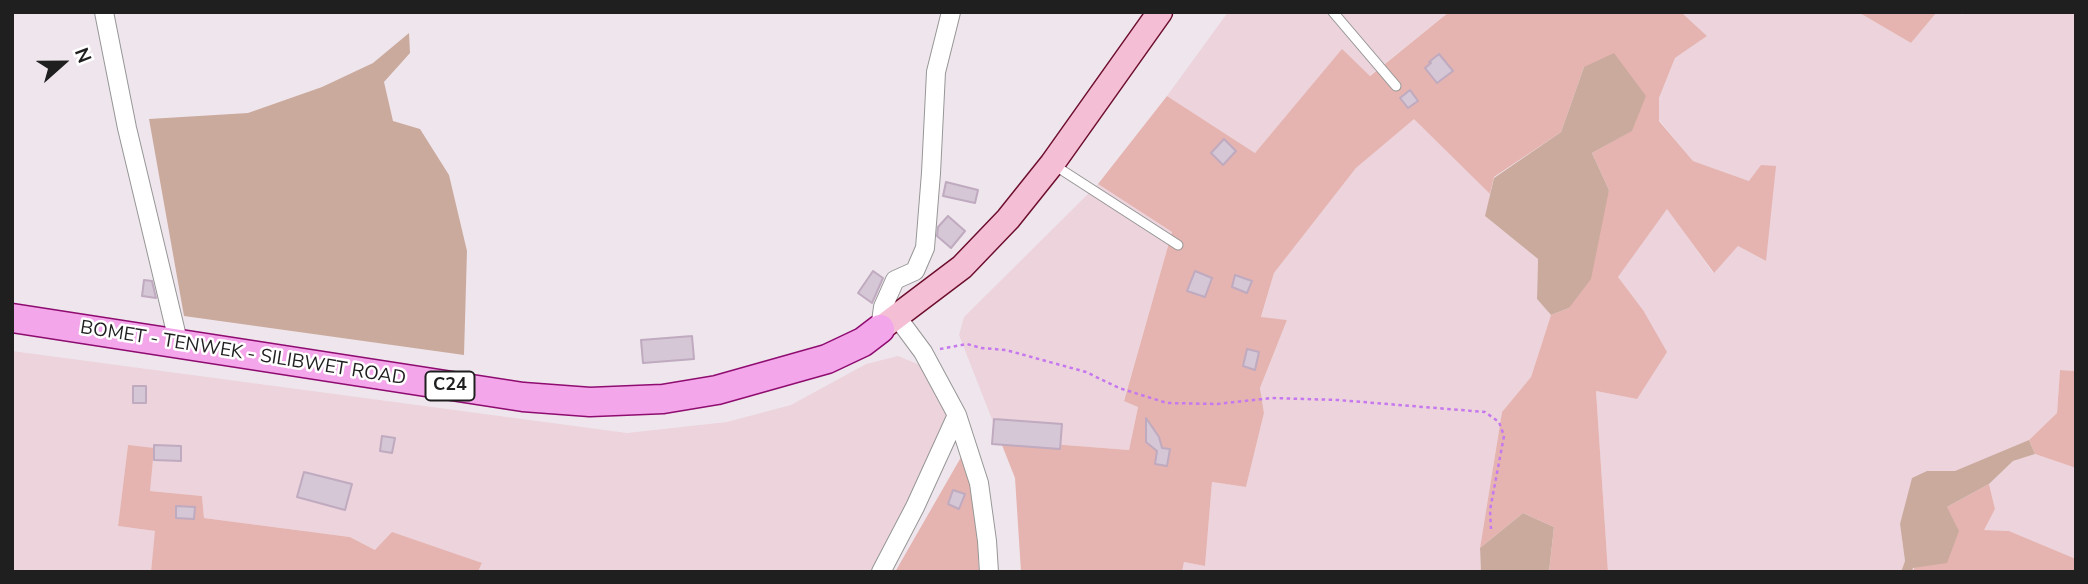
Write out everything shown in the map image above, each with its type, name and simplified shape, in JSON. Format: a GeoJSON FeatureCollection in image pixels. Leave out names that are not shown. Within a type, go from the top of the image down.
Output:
{"type":"FeatureCollection","features":[{"type":"Feature","properties":{"kind":"main road","name":"C24"},"geometry":{"type":"LineString","coordinates":[[888,323],[962,268],[1008,219],[1052,164],[1160,12]]}},
{"type":"Feature","properties":{"kind":"main road","name":"BOMET - TENWEK - SILIBWET ROAD"},"geometry":{"type":"LineString","coordinates":[[12,318],[523,397],[590,402],[663,399],[717,390],[827,359],[863,342],[888,323]]}},
{"type":"Feature","properties":{"kind":"street"},"geometry":{"type":"LineString","coordinates":[[104,12],[127,128],[179,345]]}},
{"type":"Feature","properties":{"kind":"street"},"geometry":{"type":"LineString","coordinates":[[951,12],[936,72],[925,248],[915,271],[895,280],[883,307],[888,323],[923,352],[957,415],[979,483],[988,541],[989,572]]}},
{"type":"Feature","properties":{"kind":"street"},"geometry":{"type":"LineString","coordinates":[[881,572],[915,507],[957,415]]}},
{"type":"Feature","properties":{"kind":"lane"},"geometry":{"type":"LineString","coordinates":[[1333,12],[1396,86]]}},
{"type":"Feature","properties":{"kind":"lane"},"geometry":{"type":"LineString","coordinates":[[1052,164],[1178,245]]}},
{"type":"Feature","properties":{"kind":"path"},"geometry":{"type":"LineString","coordinates":[[923,352],[967,344],[1006,350],[1086,372],[1119,388],[1167,403],[1217,404],[1285,398],[1485,412],[1499,422],[1504,436],[1490,510],[1491,528]]}},
{"type":"Feature","properties":{"kind":"shaded area"},"geometry":{"type":"Polygon","coordinates":[[[1228,12],[1449,12],[1369,76],[1342,50],[1255,153],[1167,96],[1228,12]]]}},
{"type":"Feature","properties":{"kind":"shaded area"},"geometry":{"type":"Polygon","coordinates":[[[1449,12],[1681,12],[1707,36],[1675,58],[1659,98],[1659,121],[1693,161],[1749,181],[1761,165],[1776,166],[1766,261],[1738,246],[1714,273],[1667,209],[1618,277],[1643,310],[1667,352],[1637,399],[1596,391],[1608,572],[1549,572],[1554,527],[1523,513],[1480,548],[1502,412],[1531,377],[1551,315],[1569,308],[1609,190],[1592,153],[1631,131],[1584,67],[1561,132],[1494,177],[1490,194],[1414,119],[1356,168],[1274,273],[1261,317],[1287,320],[1260,388],[1264,413],[1246,487],[1212,482],[1205,566],[1184,562],[1182,572],[1021,572],[1015,478],[1000,440],[1129,450],[1138,407],[1124,401],[1172,232],[1098,184],[1167,96],[1255,153],[1342,49],[1370,76],[1449,12]]]}},
{"type":"Feature","properties":{"kind":"shaded area"},"geometry":{"type":"Polygon","coordinates":[[[1681,12],[1858,12],[1911,43],[1937,12],[1959,12],[1962,15],[1965,12],[2076,12],[2076,371],[2060,370],[2057,413],[2029,440],[1955,472],[1927,471],[1900,524],[1905,561],[1901,572],[1608,572],[1596,391],[1637,399],[1643,310],[1618,277],[1667,208],[1713,273],[1738,246],[1766,261],[1749,181],[1693,161],[1659,120],[1659,98],[1675,58],[1707,36],[1681,12]]]}},
{"type":"Feature","properties":{"kind":"shaded area"},"geometry":{"type":"Polygon","coordinates":[[[1858,12],[1937,12],[1911,43],[1858,12]]]}},
{"type":"Feature","properties":{"kind":"shaded area"},"geometry":{"type":"Polygon","coordinates":[[[409,33],[410,53],[384,82],[393,121],[420,129],[449,175],[467,251],[464,355],[184,316],[149,119],[248,113],[322,87],[373,63],[409,33]]]}},
{"type":"Feature","properties":{"kind":"shaded area"},"geometry":{"type":"Polygon","coordinates":[[[1614,53],[1646,96],[1632,131],[1592,153],[1609,190],[1591,279],[1569,308],[1551,315],[1537,299],[1538,259],[1485,216],[1494,178],[1561,132],[1584,67],[1614,53]]]}},
{"type":"Feature","properties":{"kind":"shaded area"},"geometry":{"type":"Polygon","coordinates":[[[1414,118],[1490,194],[1486,217],[1538,259],[1537,299],[1551,315],[1531,377],[1502,412],[1480,548],[1481,572],[1182,572],[1184,562],[1205,566],[1212,482],[1246,487],[1264,413],[1260,388],[1287,320],[1261,318],[1274,273],[1356,168],[1414,118]]]}},
{"type":"Feature","properties":{"kind":"shaded area"},"geometry":{"type":"Polygon","coordinates":[[[1098,184],[1172,232],[1124,400],[1138,406],[1129,450],[1000,440],[959,335],[964,317],[1098,184]]]}},
{"type":"Feature","properties":{"kind":"shaded area"},"geometry":{"type":"Polygon","coordinates":[[[12,351],[627,433],[727,422],[791,405],[866,364],[898,356],[920,365],[948,413],[912,500],[871,572],[478,572],[482,564],[375,550],[350,537],[204,518],[202,496],[150,491],[128,445],[118,526],[156,531],[151,572],[12,572],[12,351]]]}},
{"type":"Feature","properties":{"kind":"shaded area"},"geometry":{"type":"Polygon","coordinates":[[[2060,370],[2076,371],[2076,468],[2035,454],[2029,440],[2057,413],[2060,370]]]}},
{"type":"Feature","properties":{"kind":"shaded area"},"geometry":{"type":"Polygon","coordinates":[[[2029,440],[2035,454],[2013,461],[1989,484],[1947,507],[1959,531],[1947,563],[1913,568],[1912,572],[1901,572],[1905,561],[1900,524],[1912,478],[1927,471],[1955,471],[2029,440]]]}},
{"type":"Feature","properties":{"kind":"shaded area"},"geometry":{"type":"Polygon","coordinates":[[[128,445],[154,448],[150,491],[202,496],[204,518],[350,537],[375,550],[392,532],[482,563],[478,572],[151,572],[155,531],[118,526],[128,445]]]}},
{"type":"Feature","properties":{"kind":"shaded area"},"geometry":{"type":"Polygon","coordinates":[[[964,452],[976,499],[979,572],[895,572],[964,452]]]}},
{"type":"Feature","properties":{"kind":"shaded area"},"geometry":{"type":"Polygon","coordinates":[[[2035,454],[2076,468],[2076,559],[2009,531],[1983,530],[1995,509],[1989,484],[2013,461],[2035,454]]]}},
{"type":"Feature","properties":{"kind":"shaded area"},"geometry":{"type":"Polygon","coordinates":[[[1989,484],[1995,509],[1984,530],[2009,531],[2076,559],[2076,572],[1912,572],[1947,507],[1989,484]]]}},
{"type":"Feature","properties":{"kind":"shaded area"},"geometry":{"type":"Polygon","coordinates":[[[1523,513],[1554,527],[1549,572],[1481,572],[1480,548],[1523,513]]]}},
{"type":"Feature","properties":{"kind":"building"},"geometry":{"type":"Polygon","coordinates":[[[1439,54],[1453,71],[1437,83],[1425,68],[1439,54]]]}},
{"type":"Feature","properties":{"kind":"building"},"geometry":{"type":"Polygon","coordinates":[[[1410,90],[1418,101],[1408,108],[1400,98],[1410,90]]]}},
{"type":"Feature","properties":{"kind":"building"},"geometry":{"type":"Polygon","coordinates":[[[1224,139],[1236,151],[1223,165],[1211,153],[1224,139]]]}},
{"type":"Feature","properties":{"kind":"building"},"geometry":{"type":"Polygon","coordinates":[[[946,182],[978,190],[975,203],[943,196],[946,182]]]}},
{"type":"Feature","properties":{"kind":"building"},"geometry":{"type":"Polygon","coordinates":[[[948,216],[965,231],[951,248],[937,236],[938,227],[948,216]]]}},
{"type":"Feature","properties":{"kind":"building"},"geometry":{"type":"Polygon","coordinates":[[[873,271],[883,278],[872,303],[858,293],[873,271]]]}},
{"type":"Feature","properties":{"kind":"building"},"geometry":{"type":"Polygon","coordinates":[[[1195,271],[1212,278],[1205,297],[1187,291],[1195,271]]]}},
{"type":"Feature","properties":{"kind":"building"},"geometry":{"type":"Polygon","coordinates":[[[1235,275],[1252,281],[1247,293],[1232,287],[1235,275]]]}},
{"type":"Feature","properties":{"kind":"building"},"geometry":{"type":"Polygon","coordinates":[[[144,280],[152,281],[156,298],[142,296],[144,280]]]}},
{"type":"Feature","properties":{"kind":"building"},"geometry":{"type":"Polygon","coordinates":[[[692,336],[694,359],[643,363],[641,340],[692,336]]]}},
{"type":"Feature","properties":{"kind":"building"},"geometry":{"type":"Polygon","coordinates":[[[1247,349],[1259,352],[1255,370],[1243,366],[1247,349]]]}},
{"type":"Feature","properties":{"kind":"building"},"geometry":{"type":"Polygon","coordinates":[[[133,386],[146,386],[146,403],[133,403],[133,386]]]}},
{"type":"Feature","properties":{"kind":"building"},"geometry":{"type":"Polygon","coordinates":[[[1146,418],[1159,437],[1162,448],[1170,449],[1167,466],[1155,464],[1157,451],[1146,442],[1146,418]]]}},
{"type":"Feature","properties":{"kind":"building"},"geometry":{"type":"Polygon","coordinates":[[[994,419],[1062,424],[1060,449],[992,444],[994,419]]]}},
{"type":"Feature","properties":{"kind":"building"},"geometry":{"type":"Polygon","coordinates":[[[382,436],[395,438],[392,453],[380,451],[382,436]]]}},
{"type":"Feature","properties":{"kind":"building"},"geometry":{"type":"Polygon","coordinates":[[[154,445],[181,446],[181,461],[154,460],[154,445]]]}},
{"type":"Feature","properties":{"kind":"building"},"geometry":{"type":"Polygon","coordinates":[[[304,472],[352,484],[345,510],[297,497],[304,472]]]}},
{"type":"Feature","properties":{"kind":"building"},"geometry":{"type":"Polygon","coordinates":[[[953,490],[965,494],[959,509],[948,504],[953,490]]]}},
{"type":"Feature","properties":{"kind":"building"},"geometry":{"type":"Polygon","coordinates":[[[176,506],[195,507],[194,519],[176,518],[176,506]]]}}]}
